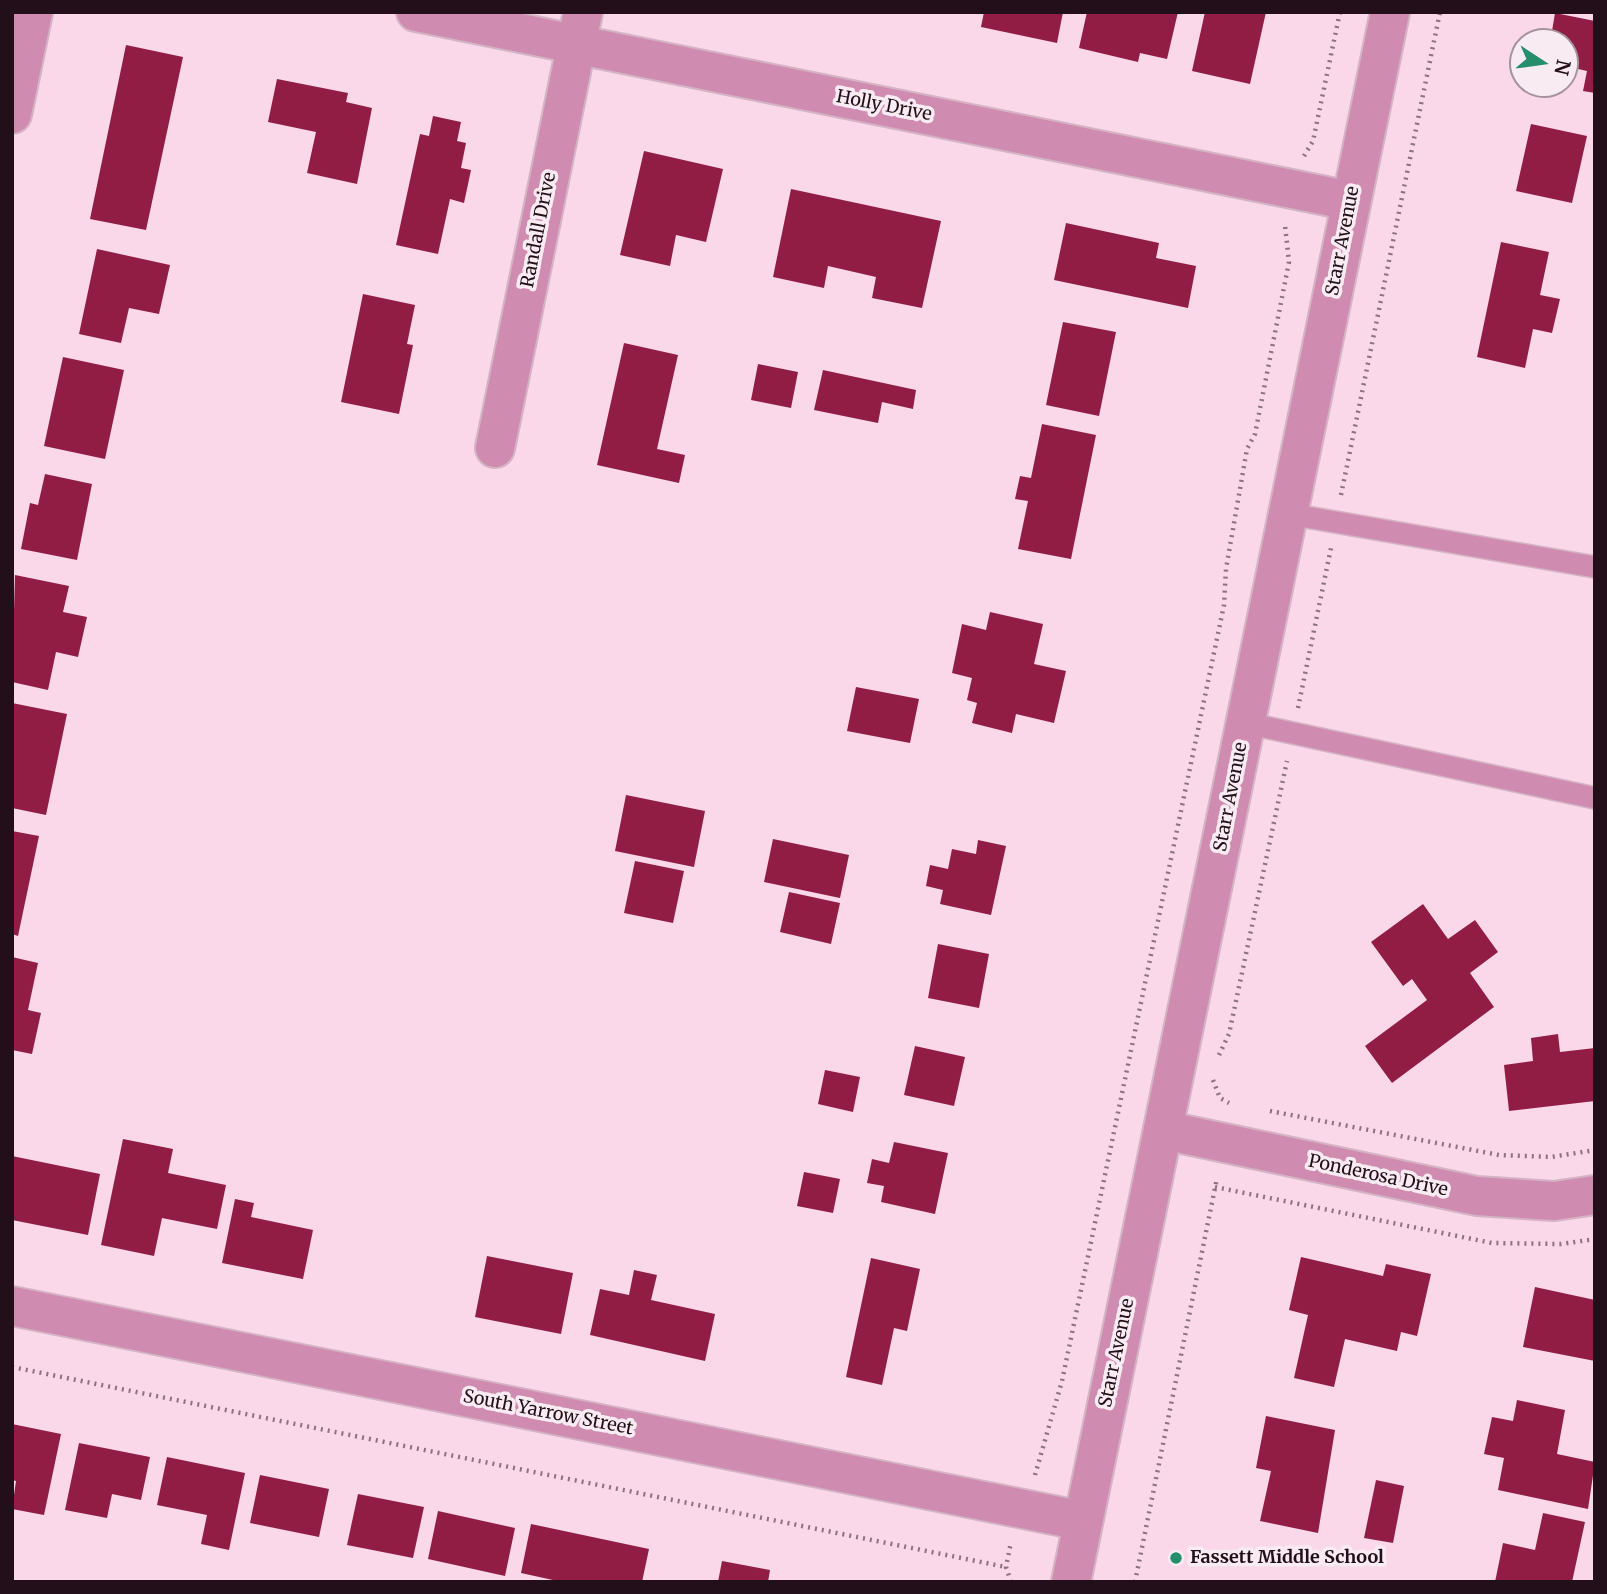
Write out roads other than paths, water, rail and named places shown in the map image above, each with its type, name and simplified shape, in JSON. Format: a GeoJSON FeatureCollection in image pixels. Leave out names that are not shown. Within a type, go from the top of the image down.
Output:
{"type":"FeatureCollection","features":[{"type":"Feature","properties":{"kind":"street"},"geometry":{"type":"LineString","coordinates":[[12,114],[33,12]]}},
{"type":"Feature","properties":{"kind":"street","name":"Holly Drive"},"geometry":{"type":"LineString","coordinates":[[416,12],[580,28],[1351,201]]}},
{"type":"Feature","properties":{"kind":"street","name":"Starr Avenue"},"geometry":{"type":"LineString","coordinates":[[1071,1582],[1390,12]]}},
{"type":"Feature","properties":{"kind":"street","name":"Randall Drive"},"geometry":{"type":"LineString","coordinates":[[495,448],[580,28]]}},
{"type":"Feature","properties":{"kind":"street","name":"Ponderosa Drive"},"geometry":{"type":"LineString","coordinates":[[1163,1130],[1493,1199],[1554,1201],[1595,1195]]}},
{"type":"Feature","properties":{"kind":"street","name":"South Yarrow Street"},"geometry":{"type":"LineString","coordinates":[[12,1306],[1083,1521]]}},
{"type":"Feature","properties":{"kind":"lane"},"geometry":{"type":"LineString","coordinates":[[1289,514],[1595,567]]}},
{"type":"Feature","properties":{"kind":"lane"},"geometry":{"type":"LineString","coordinates":[[1246,723],[1595,798]]}},
{"type":"Feature","properties":{"kind":"place","name":"Fassett Middle School"},"geometry":{"type":"Point","coordinates":[1176,1558]}}]}
